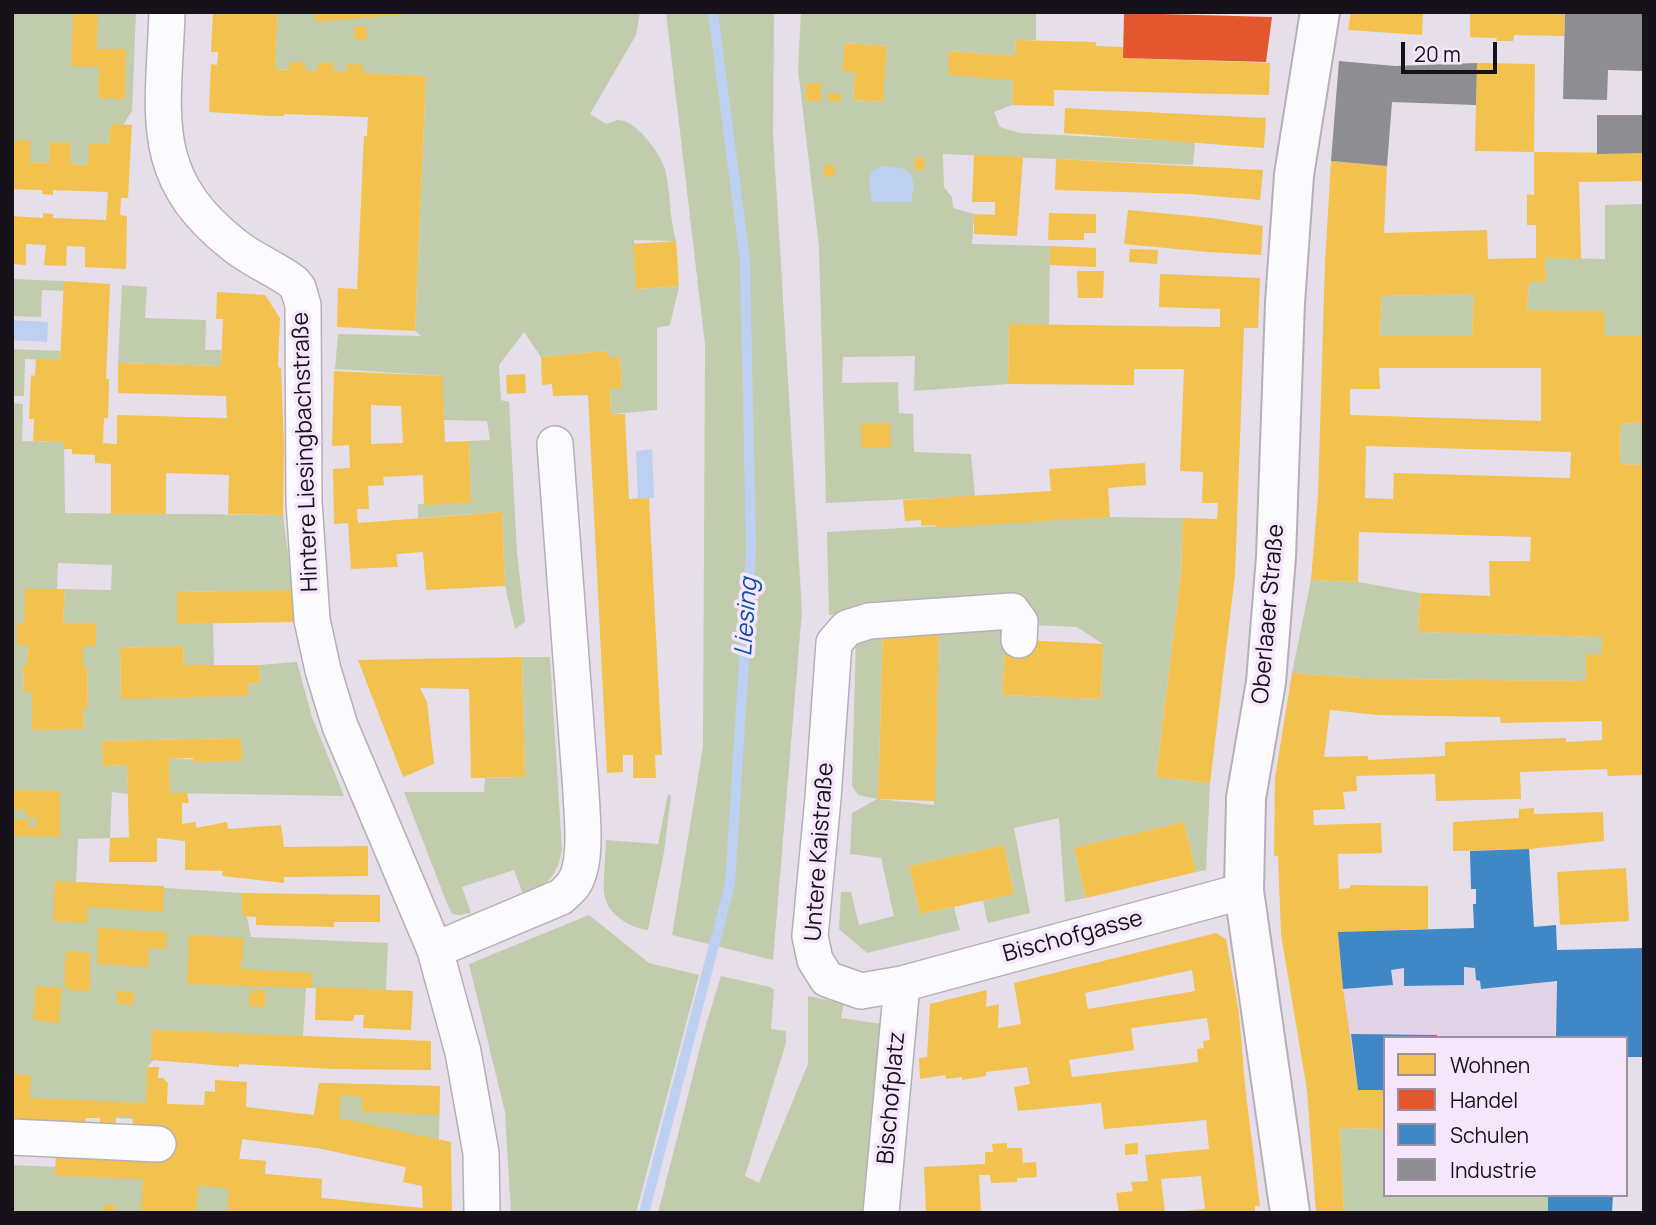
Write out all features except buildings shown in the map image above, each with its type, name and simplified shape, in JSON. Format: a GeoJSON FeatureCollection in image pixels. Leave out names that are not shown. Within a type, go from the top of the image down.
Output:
{"type":"FeatureCollection","features":[{"type":"Feature","properties":{"kind":"main road","name":"Oberlaaer Straße"},"geometry":{"type":"LineString","coordinates":[[1290,1213],[1244,891],[1245,799],[1266,682],[1276,557],[1285,303],[1294,175],[1320,12]]}},
{"type":"Feature","properties":{"kind":"street","name":"Hintere Liesingbachstraße"},"geometry":{"type":"LineString","coordinates":[[167,12],[164,119],[166,147],[174,175],[187,200],[201,218],[236,247],[293,282],[301,297],[303,502],[312,620],[323,670],[340,726],[435,950],[463,1052],[481,1153],[482,1213]]}},
{"type":"Feature","properties":{"kind":"street"},"geometry":{"type":"LineString","coordinates":[[435,950],[539,908],[561,897],[574,884],[583,838],[555,444]]}},
{"type":"Feature","properties":{"kind":"street","name":"Untere Kaistraße"},"geometry":{"type":"LineString","coordinates":[[902,984],[860,991],[827,979],[815,960],[810,936],[834,643],[847,628],[869,621],[1012,611],[1020,622],[1020,640]]}},
{"type":"Feature","properties":{"kind":"street","name":"Bischofgasse"},"geometry":{"type":"LineString","coordinates":[[902,984],[1244,891]]}},
{"type":"Feature","properties":{"kind":"street","name":"Bischofplatz"},"geometry":{"type":"LineString","coordinates":[[881,1213],[902,984]]}},
{"type":"Feature","properties":{"kind":"street"},"geometry":{"type":"LineString","coordinates":[[12,1137],[159,1144]]}},
{"type":"Feature","properties":{"kind":"shaded area"},"geometry":{"type":"Polygon","coordinates":[[[1556,925],[1556,1036],[1383,1036],[1383,1090],[1307,1090],[1281,934],[1556,925]]]}},
{"type":"Feature","properties":{"kind":"green space"},"geometry":{"type":"Polygon","coordinates":[[[12,12],[136,12],[132,111],[123,125],[111,124],[109,144],[88,165],[70,164],[71,143],[50,142],[49,163],[30,162],[12,140],[12,12]]]}},
{"type":"Feature","properties":{"kind":"green space"},"geometry":{"type":"Polygon","coordinates":[[[278,12],[640,12],[636,35],[590,114],[606,124],[617,120],[624,121],[639,130],[658,154],[665,169],[676,241],[634,240],[636,289],[679,286],[670,325],[657,328],[657,410],[611,414],[610,388],[622,388],[620,357],[608,357],[607,351],[541,357],[524,332],[499,365],[501,400],[509,402],[517,553],[525,622],[515,629],[505,586],[502,512],[418,518],[418,504],[471,503],[469,441],[490,440],[487,421],[444,420],[441,376],[335,369],[338,334],[421,336],[415,331],[426,76],[275,69],[278,12]]]}},
{"type":"Feature","properties":{"kind":"green space"},"geometry":{"type":"Polygon","coordinates":[[[666,12],[774,12],[773,134],[802,611],[773,960],[672,935],[703,747],[705,345],[666,12]]]}},
{"type":"Feature","properties":{"kind":"green space"},"geometry":{"type":"Polygon","coordinates":[[[801,12],[1036,12],[1036,40],[1016,40],[1015,56],[949,51],[1013,80],[1012,105],[994,112],[1000,127],[1019,133],[1195,142],[1193,165],[943,154],[944,187],[952,197],[953,208],[974,214],[972,244],[1050,246],[1049,325],[1009,324],[1008,384],[914,391],[915,356],[843,357],[842,383],[898,382],[899,413],[913,414],[914,452],[971,454],[975,496],[826,503],[819,246],[798,70],[801,12]],[[845,43],[843,71],[855,72],[853,100],[882,102],[887,46],[845,43]]]}},
{"type":"Feature","properties":{"kind":"green space"},"geometry":{"type":"Polygon","coordinates":[[[1644,204],[1644,336],[1605,336],[1603,311],[1527,310],[1529,282],[1546,282],[1545,258],[1605,259],[1605,205],[1644,204]]]}},
{"type":"Feature","properties":{"kind":"green space"},"geometry":{"type":"Polygon","coordinates":[[[12,279],[64,281],[64,291],[42,290],[41,317],[12,316],[12,279]]]}},
{"type":"Feature","properties":{"kind":"green space"},"geometry":{"type":"Polygon","coordinates":[[[122,285],[147,287],[145,318],[206,320],[205,350],[221,350],[221,366],[118,363],[122,285]]]}},
{"type":"Feature","properties":{"kind":"green space"},"geometry":{"type":"Polygon","coordinates":[[[1474,294],[1472,336],[1380,336],[1382,296],[1474,294]]]}},
{"type":"Feature","properties":{"kind":"green space"},"geometry":{"type":"Polygon","coordinates":[[[12,349],[60,351],[60,360],[25,359],[24,396],[12,396],[12,349]]]}},
{"type":"Feature","properties":{"kind":"green space"},"geometry":{"type":"Polygon","coordinates":[[[12,403],[23,404],[22,441],[64,442],[65,513],[283,515],[293,590],[177,592],[177,624],[213,623],[214,665],[184,666],[183,646],[120,648],[121,698],[248,696],[248,684],[260,683],[259,665],[297,662],[312,717],[344,796],[170,793],[169,759],[242,760],[241,738],[102,741],[103,766],[127,765],[128,794],[112,792],[110,838],[78,839],[76,882],[242,893],[251,937],[388,943],[386,990],[306,988],[303,1037],[167,1047],[147,1067],[167,1104],[314,1115],[319,1083],[440,1086],[439,1140],[406,1167],[318,1148],[242,1139],[239,1159],[266,1161],[265,1174],[322,1179],[321,1198],[455,1213],[12,1213],[12,1165],[217,1174],[222,1125],[12,1111],[12,403]],[[58,563],[57,590],[24,623],[17,623],[17,645],[28,645],[27,665],[23,665],[24,691],[32,692],[32,730],[84,729],[83,708],[88,708],[87,666],[83,666],[83,646],[96,646],[96,624],[63,623],[65,589],[111,590],[112,565],[58,563]]]}},
{"type":"Feature","properties":{"kind":"green space"},"geometry":{"type":"Polygon","coordinates":[[[1644,422],[1644,465],[1620,464],[1621,424],[1644,422]]]}},
{"type":"Feature","properties":{"kind":"green space"},"geometry":{"type":"Polygon","coordinates":[[[1110,517],[1183,518],[1181,574],[1156,777],[1210,783],[1206,870],[1196,872],[1184,822],[1074,848],[1086,898],[1065,902],[1059,818],[1014,828],[1030,913],[988,923],[983,901],[1014,893],[1004,845],[909,866],[920,914],[954,907],[960,930],[867,953],[839,929],[841,892],[851,892],[859,925],[894,916],[881,858],[850,854],[852,813],[877,799],[858,795],[852,786],[856,638],[883,627],[878,799],[934,805],[939,629],[1003,620],[1006,640],[1002,695],[1101,699],[1103,644],[1077,627],[1033,625],[1013,600],[829,615],[827,532],[1110,517]]]}},
{"type":"Feature","properties":{"kind":"green space"},"geometry":{"type":"Polygon","coordinates":[[[1311,580],[1358,582],[1420,593],[1418,632],[1602,637],[1602,654],[1586,681],[1378,679],[1292,673],[1311,580]]]}},
{"type":"Feature","properties":{"kind":"green space"},"geometry":{"type":"Polygon","coordinates":[[[522,657],[550,657],[562,850],[560,859],[545,884],[523,894],[514,870],[462,887],[471,913],[452,914],[404,792],[484,792],[485,778],[525,777],[522,657]]]}},
{"type":"Feature","properties":{"kind":"green space"},"geometry":{"type":"Polygon","coordinates":[[[668,794],[671,796],[664,852],[648,930],[635,927],[616,916],[605,898],[606,840],[658,844],[668,794]]]}},
{"type":"Feature","properties":{"kind":"green space"},"geometry":{"type":"Polygon","coordinates":[[[589,915],[649,963],[699,975],[636,1213],[511,1213],[505,1112],[469,964],[589,915]]]}},
{"type":"Feature","properties":{"kind":"green space"},"geometry":{"type":"Polygon","coordinates":[[[721,976],[774,990],[771,1029],[786,1031],[786,1043],[745,1176],[759,1183],[808,1064],[808,996],[844,1003],[841,1018],[882,1024],[869,1213],[658,1213],[705,1028],[721,976]]]}},
{"type":"Feature","properties":{"kind":"green space"},"geometry":{"type":"Polygon","coordinates":[[[1340,1128],[1383,1129],[1383,1197],[1548,1197],[1548,1213],[1344,1213],[1340,1128]]]}},
{"type":"Feature","properties":{"kind":"water"},"geometry":{"type":"Polygon","coordinates":[[[885,166],[902,168],[911,174],[914,186],[911,202],[872,202],[869,181],[872,170],[885,166]]]}},
{"type":"Feature","properties":{"kind":"water"},"geometry":{"type":"Polygon","coordinates":[[[12,320],[48,322],[47,342],[12,340],[12,320]]]}},
{"type":"Feature","properties":{"kind":"water"},"geometry":{"type":"Polygon","coordinates":[[[652,449],[654,498],[638,498],[636,451],[652,449]]]}},
{"type":"Feature","properties":{"kind":"waterway","name":"Liesing"},"geometry":{"type":"LineString","coordinates":[[644,1213],[730,884],[751,548],[745,261],[713,12]]}}]}
